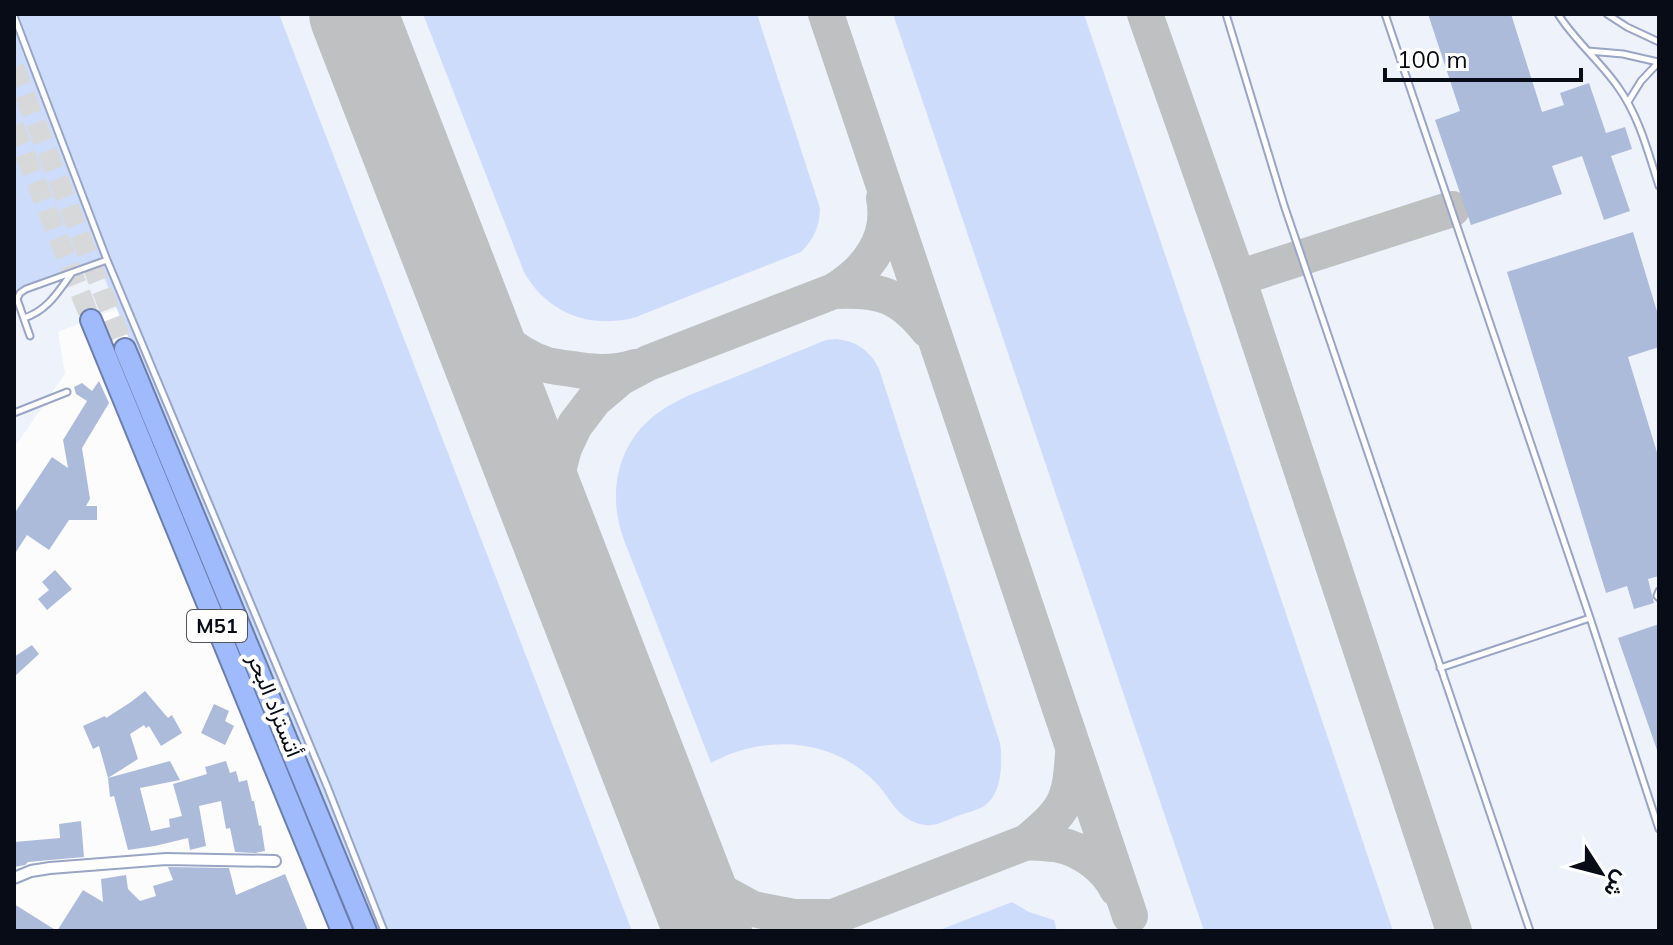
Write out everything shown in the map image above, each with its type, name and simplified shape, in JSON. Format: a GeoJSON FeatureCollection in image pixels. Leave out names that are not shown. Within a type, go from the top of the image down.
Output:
{"type":"FeatureCollection","features":[{"type":"Feature","properties":{"kind":"highway","name":"أتستراد البحر"},"geometry":{"type":"LineString","coordinates":[[91,320],[342,931]]}},
{"type":"Feature","properties":{"kind":"highway","name":"أتستراد البحر"},"geometry":{"type":"LineString","coordinates":[[125,349],[366,931]]}},
{"type":"Feature","properties":{"kind":"street"},"geometry":{"type":"LineString","coordinates":[[14,878],[50,868],[166,859],[275,861]]}},
{"type":"Feature","properties":{"kind":"lane"},"geometry":{"type":"LineString","coordinates":[[1226,14],[1280,192],[1530,931]]}},
{"type":"Feature","properties":{"kind":"lane"},"geometry":{"type":"LineString","coordinates":[[1385,14],[1659,829]]}},
{"type":"Feature","properties":{"kind":"lane"},"geometry":{"type":"LineString","coordinates":[[1558,14],[1628,102],[1659,186]]}},
{"type":"Feature","properties":{"kind":"lane"},"geometry":{"type":"LineString","coordinates":[[1607,14],[1659,42]]}},
{"type":"Feature","properties":{"kind":"lane"},"geometry":{"type":"LineString","coordinates":[[14,16],[107,260],[327,786],[384,931]]}},
{"type":"Feature","properties":{"kind":"lane"},"geometry":{"type":"LineString","coordinates":[[1587,51],[1623,54],[1658,62],[1628,102]]}},
{"type":"Feature","properties":{"kind":"lane"},"geometry":{"type":"LineString","coordinates":[[30,336],[17,299],[20,293],[107,260]]}},
{"type":"Feature","properties":{"kind":"lane"},"geometry":{"type":"LineString","coordinates":[[24,318],[48,304],[72,273]]}},
{"type":"Feature","properties":{"kind":"lane"},"geometry":{"type":"LineString","coordinates":[[14,413],[67,392]]}},
{"type":"Feature","properties":{"kind":"lane"},"geometry":{"type":"LineString","coordinates":[[1659,591],[1659,598]]}},
{"type":"Feature","properties":{"kind":"lane"},"geometry":{"type":"LineString","coordinates":[[1440,668],[1590,618]]}},
{"type":"Feature","properties":{"kind":"lane"},"geometry":{"type":"LineString","coordinates":[[1651,805],[1659,802]]}},
{"type":"Feature","properties":{"kind":"shaded area"},"geometry":{"type":"Polygon","coordinates":[[[14,14],[1659,14],[1659,931],[376,931],[120,307],[58,332],[65,374],[14,448],[14,14]]]}},
{"type":"Feature","properties":{"kind":"shaded area"},"geometry":{"type":"Polygon","coordinates":[[[14,14],[279,14],[632,931],[368,931],[98,262],[14,290],[14,14]]]}},
{"type":"Feature","properties":{"kind":"shaded area"},"geometry":{"type":"Polygon","coordinates":[[[423,14],[757,14],[820,208],[813,237],[801,252],[636,317],[602,321],[571,315],[557,308],[524,272],[423,14]]]}},
{"type":"Feature","properties":{"kind":"shaded area"},"geometry":{"type":"Polygon","coordinates":[[[893,14],[1084,14],[1393,931],[1204,931],[893,14]]]}},
{"type":"Feature","properties":{"kind":"shaded area"},"geometry":{"type":"Polygon","coordinates":[[[836,339],[862,348],[879,369],[1000,743],[1000,777],[990,801],[978,809],[935,824],[925,825],[907,819],[876,783],[858,768],[839,756],[818,749],[775,744],[753,747],[711,763],[619,522],[616,504],[620,468],[626,451],[647,422],[688,396],[826,340],[836,339]]]}},
{"type":"Feature","properties":{"kind":"shaded area"},"geometry":{"type":"Polygon","coordinates":[[[1012,902],[1029,912],[1054,920],[1057,931],[937,931],[1012,902]]]}},
{"type":"Feature","properties":{"kind":"building"},"geometry":{"type":"Polygon","coordinates":[[[1428,14],[1511,14],[1542,112],[1564,105],[1560,93],[1589,83],[1606,133],[1625,127],[1632,149],[1611,156],[1630,211],[1604,220],[1582,156],[1552,166],[1562,194],[1471,225],[1435,120],[1460,111],[1428,14]]]}},
{"type":"Feature","properties":{"kind":"building"},"geometry":{"type":"Polygon","coordinates":[[[1633,232],[1659,318],[1659,347],[1628,357],[1659,459],[1659,576],[1648,579],[1654,603],[1634,609],[1627,586],[1606,593],[1507,272],[1633,232]]]}},
{"type":"Feature","properties":{"kind":"building"},"geometry":{"type":"Polygon","coordinates":[[[99,381],[109,403],[82,448],[90,499],[86,506],[97,506],[97,520],[69,520],[49,550],[27,535],[14,555],[14,514],[52,457],[68,468],[63,440],[87,401],[76,394],[74,387],[82,383],[92,391],[99,381]]]}},
{"type":"Feature","properties":{"kind":"building"},"geometry":{"type":"Polygon","coordinates":[[[55,570],[72,589],[47,610],[38,599],[49,590],[42,582],[55,570]]]}},
{"type":"Feature","properties":{"kind":"building"},"geometry":{"type":"Polygon","coordinates":[[[1659,624],[1659,749],[1657,750],[1618,638],[1659,624]]]}},
{"type":"Feature","properties":{"kind":"building"},"geometry":{"type":"Polygon","coordinates":[[[32,645],[39,654],[14,677],[14,657],[32,645]]]}},
{"type":"Feature","properties":{"kind":"building"},"geometry":{"type":"Polygon","coordinates":[[[145,691],[168,718],[172,715],[182,733],[161,746],[149,726],[146,728],[144,725],[130,734],[138,759],[108,778],[99,746],[93,749],[83,726],[106,718],[145,691]]]}},
{"type":"Feature","properties":{"kind":"building"},"geometry":{"type":"Polygon","coordinates":[[[214,704],[229,711],[225,721],[234,726],[225,745],[201,733],[214,704]]]}},
{"type":"Feature","properties":{"kind":"building"},"geometry":{"type":"Polygon","coordinates":[[[170,761],[180,780],[140,788],[151,831],[170,827],[169,819],[182,816],[173,784],[207,774],[205,767],[226,761],[230,773],[236,771],[239,782],[247,780],[261,825],[265,851],[235,852],[230,828],[226,829],[221,801],[199,806],[206,846],[190,850],[188,838],[128,850],[114,796],[110,797],[108,778],[170,761]]]}},
{"type":"Feature","properties":{"kind":"building"},"geometry":{"type":"Polygon","coordinates":[[[81,821],[84,857],[28,862],[14,867],[14,842],[60,838],[59,824],[81,821]]]}},
{"type":"Feature","properties":{"kind":"building"},"geometry":{"type":"Polygon","coordinates":[[[168,867],[229,868],[236,895],[285,874],[308,931],[57,931],[83,890],[103,902],[101,879],[126,875],[128,889],[140,901],[156,896],[153,886],[173,880],[168,867]]]}},
{"type":"Feature","properties":{"kind":"building"},"geometry":{"type":"Polygon","coordinates":[[[14,904],[57,931],[14,931],[14,904]]]}},
{"type":"Feature","properties":{"kind":"taxiway"},"geometry":{"type":"LineString","coordinates":[[826,14],[1130,916]]}},
{"type":"Feature","properties":{"kind":"taxiway"},"geometry":{"type":"LineString","coordinates":[[1145,14],[1238,278],[1454,931]]}},
{"type":"Feature","properties":{"kind":"taxiway"},"geometry":{"type":"LineString","coordinates":[[834,291],[857,274],[874,252],[884,227],[884,198]]}},
{"type":"Feature","properties":{"kind":"taxiway"},"geometry":{"type":"LineString","coordinates":[[1238,278],[1452,209]]}},
{"type":"Feature","properties":{"kind":"taxiway"},"geometry":{"type":"LineString","coordinates":[[572,579],[554,516],[558,471],[575,425],[594,400],[620,378],[648,363],[834,291],[864,291],[887,296],[907,308],[928,330]]}},
{"type":"Feature","properties":{"kind":"taxiway"},"geometry":{"type":"LineString","coordinates":[[461,292],[498,336],[534,360],[547,365],[596,372],[635,367]]}},
{"type":"Feature","properties":{"kind":"taxiway"},"geometry":{"type":"LineString","coordinates":[[1027,842],[1050,822],[1063,804],[1070,784],[1073,753]]}},
{"type":"Feature","properties":{"kind":"taxiway"},"geometry":{"type":"LineString","coordinates":[[676,849],[718,890],[753,909],[794,917],[833,917],[1027,842],[1060,845],[1077,851],[1101,867],[1117,889]]}},
{"type":"Feature","properties":{"kind":"runway"},"geometry":{"type":"LineString","coordinates":[[353,14],[708,931]]}},
{"type":"Feature","properties":{"kind":"tunnel"},"geometry":{"type":"LineString","coordinates":[[14,67],[125,349]]}},
{"type":"Feature","properties":{"kind":"tunnel"},"geometry":{"type":"LineString","coordinates":[[14,126],[91,320]]}}]}
